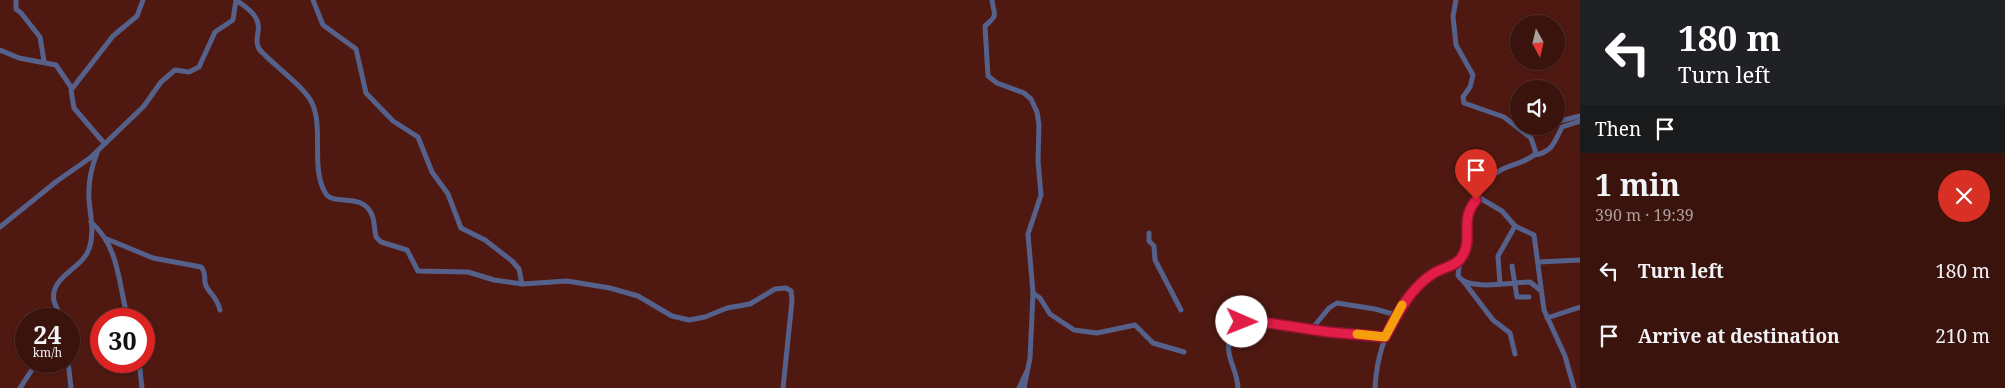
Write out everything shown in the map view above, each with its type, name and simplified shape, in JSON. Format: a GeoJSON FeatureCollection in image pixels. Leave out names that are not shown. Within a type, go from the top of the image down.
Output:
{"type":"FeatureCollection","features":[{"type":"Feature","properties":{"kind":"street"},"geometry":{"type":"LineString","coordinates":[[16,0],[16,9],[40,37],[44,61]]}},
{"type":"Feature","properties":{"kind":"street"},"geometry":{"type":"LineString","coordinates":[[71,88],[113,36],[137,16],[143,0]]}},
{"type":"Feature","properties":{"kind":"street"},"geometry":{"type":"LineString","coordinates":[[236,0],[256,16],[259,28],[256,41],[259,49],[306,94],[313,104],[321,179],[328,196],[356,201],[369,209],[373,217],[376,237],[381,242],[407,250],[418,271],[468,272],[494,280],[522,284],[559,281],[610,288],[638,296],[672,316],[689,320],[705,317],[726,308],[750,304],[771,290],[786,288],[791,291],[792,300],[783,388]]}},
{"type":"Feature","properties":{"kind":"street"},"geometry":{"type":"LineString","coordinates":[[0,227],[98,150],[104,142],[144,106],[168,75],[175,70],[180,69],[189,72],[199,67],[215,32],[233,20],[236,0]]}},
{"type":"Feature","properties":{"kind":"street"},"geometry":{"type":"LineString","coordinates":[[313,0],[323,25],[356,49],[364,88],[370,98],[393,121],[418,137],[432,172],[448,194],[461,228],[485,240],[512,261],[518,269],[522,284]]}},
{"type":"Feature","properties":{"kind":"street"},"geometry":{"type":"LineString","coordinates":[[992,0],[996,15],[985,26],[984,31],[988,53],[986,73],[997,83],[1024,93],[1031,99],[1037,112],[1039,125],[1038,162],[1041,194],[1028,234],[1032,293],[1029,366],[1024,388]]}},
{"type":"Feature","properties":{"kind":"street"},"geometry":{"type":"LineString","coordinates":[[1456,0],[1453,16],[1456,45],[1473,75],[1470,87],[1463,97],[1464,103],[1504,117],[1510,122]]}},
{"type":"Feature","properties":{"kind":"street"},"geometry":{"type":"LineString","coordinates":[[0,50],[19,58],[44,61],[59,66],[71,88],[74,108],[104,142]]}},
{"type":"Feature","properties":{"kind":"street"},"geometry":{"type":"LineString","coordinates":[[1565,120],[1580,116]]}},
{"type":"Feature","properties":{"kind":"street"},"geometry":{"type":"LineString","coordinates":[[1515,354],[1510,334],[1493,320],[1458,275],[1460,261],[1466,247],[1466,216],[1490,178],[1499,170],[1548,151],[1555,143],[1562,127],[1580,121]]}},
{"type":"Feature","properties":{"kind":"street"},"geometry":{"type":"LineString","coordinates":[[1527,135],[1533,141],[1536,149],[1534,155]]}},
{"type":"Feature","properties":{"kind":"street"},"geometry":{"type":"LineString","coordinates":[[57,308],[54,291],[62,278],[87,254],[91,240],[89,180],[98,150]]}},
{"type":"Feature","properties":{"kind":"street"},"geometry":{"type":"LineString","coordinates":[[1478,197],[1502,211],[1515,226],[1534,235],[1539,262],[1541,291],[1547,318],[1565,356],[1574,388]]}},
{"type":"Feature","properties":{"kind":"street"},"geometry":{"type":"LineString","coordinates":[[0,218],[7,220]]}},
{"type":"Feature","properties":{"kind":"street"},"geometry":{"type":"LineString","coordinates":[[91,222],[107,239],[116,260],[126,308]]}},
{"type":"Feature","properties":{"kind":"street"},"geometry":{"type":"LineString","coordinates":[[1500,284],[1498,256],[1515,226]]}},
{"type":"Feature","properties":{"kind":"street"},"geometry":{"type":"LineString","coordinates":[[1149,233],[1149,241],[1154,246],[1155,260],[1181,310]]}},
{"type":"Feature","properties":{"kind":"street"},"geometry":{"type":"LineString","coordinates":[[107,239],[153,258],[201,267],[204,272],[206,286],[215,295],[220,310]]}},
{"type":"Feature","properties":{"kind":"street"},"geometry":{"type":"LineString","coordinates":[[1539,262],[1580,260]]}},
{"type":"Feature","properties":{"kind":"street"},"geometry":{"type":"LineString","coordinates":[[1375,388],[1378,358],[1385,337],[1396,315],[1410,295],[1424,281],[1435,272],[1460,261]]}},
{"type":"Feature","properties":{"kind":"street"},"geometry":{"type":"LineString","coordinates":[[1512,266],[1518,298],[1528,297]]}},
{"type":"Feature","properties":{"kind":"street"},"geometry":{"type":"LineString","coordinates":[[1464,281],[1489,286],[1540,280]]}},
{"type":"Feature","properties":{"kind":"street"},"geometry":{"type":"LineString","coordinates":[[1530,282],[1541,291]]}},
{"type":"Feature","properties":{"kind":"street"},"geometry":{"type":"LineString","coordinates":[[1032,293],[1040,298],[1050,314],[1074,330],[1097,333],[1135,325],[1153,342],[1184,352]]}},
{"type":"Feature","properties":{"kind":"street"},"geometry":{"type":"LineString","coordinates":[[1311,330],[1329,308],[1338,303],[1375,309],[1396,315]]}},
{"type":"Feature","properties":{"kind":"street"},"geometry":{"type":"LineString","coordinates":[[1547,318],[1580,308]]}},
{"type":"Feature","properties":{"kind":"street"},"geometry":{"type":"LineString","coordinates":[[1238,388],[1236,372],[1229,360],[1228,353],[1232,332],[1242,321],[1385,337]]}},
{"type":"Feature","properties":{"kind":"street"},"geometry":{"type":"LineString","coordinates":[[1019,388],[1029,366]]}},
{"type":"Feature","properties":{"kind":"street"},"geometry":{"type":"LineString","coordinates":[[20,388],[29,373]]}},
{"type":"Feature","properties":{"kind":"street"},"geometry":{"type":"LineString","coordinates":[[69,373],[70,388]]}},
{"type":"Feature","properties":{"kind":"street"},"geometry":{"type":"LineString","coordinates":[[140,373],[142,388]]}},
{"type":"Feature","properties":{"kind":"slow traffic"},"geometry":{"type":"LineString","coordinates":[[1357,334],[1385,337],[1402,305]]}},
{"type":"Feature","properties":{"kind":"route"},"geometry":{"type":"LineString","coordinates":[[1242,322],[1243,320],[1248,320],[1328,332],[1385,337],[1403,304],[1417,287],[1435,272],[1460,261],[1465,252],[1467,241],[1466,216],[1476,200]]}}]}
